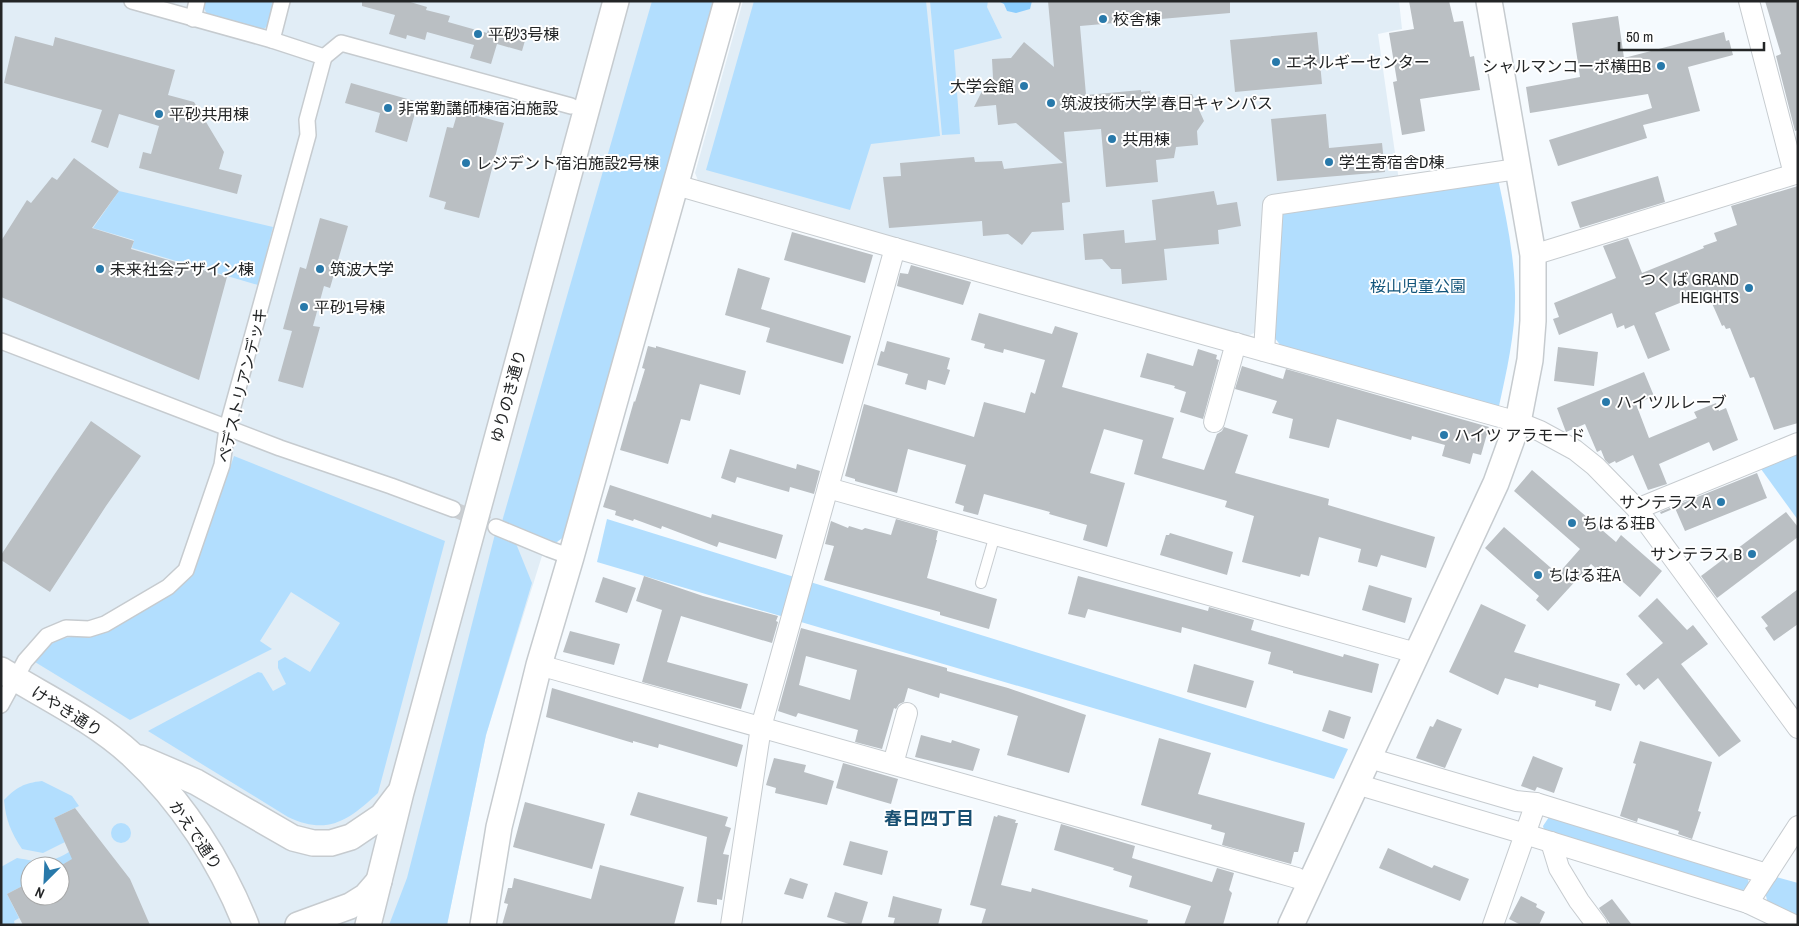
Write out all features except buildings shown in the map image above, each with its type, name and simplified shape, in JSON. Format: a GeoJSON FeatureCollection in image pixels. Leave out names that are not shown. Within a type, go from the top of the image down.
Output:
{"type":"FeatureCollection","features":[{"type":"Feature","properties":{"kind":"street"},"geometry":{"type":"LineString","coordinates":[[132,1],[324,56],[341,43],[571,106]]}},
{"type":"Feature","properties":{"kind":"street"},"geometry":{"type":"LineString","coordinates":[[193,19],[197,1]]}},
{"type":"Feature","properties":{"kind":"street"},"geometry":{"type":"LineString","coordinates":[[272,40],[282,1]]}},
{"type":"Feature","properties":{"kind":"street","name":"ゆりのき通り"},"geometry":{"type":"LineString","coordinates":[[401,792],[616,1]]}},
{"type":"Feature","properties":{"kind":"street"},"geometry":{"type":"LineString","coordinates":[[483,925],[499,827],[539,665],[727,1]]}},
{"type":"Feature","properties":{"kind":"street"},"geometry":{"type":"LineString","coordinates":[[1291,925],[1496,483],[1518,422],[1530,360],[1533,321],[1533,255],[1489,1]]}},
{"type":"Feature","properties":{"kind":"street"},"geometry":{"type":"LineString","coordinates":[[1533,255],[1796,174],[1749,1]]}},
{"type":"Feature","properties":{"kind":"street","name":"ペデストリアンデッキ"},"geometry":{"type":"LineString","coordinates":[[1,705],[8,674],[25,661],[48,636],[66,628],[88,629],[105,624],[168,587],[186,570],[222,465],[228,428],[308,134],[307,120],[324,56]]}},
{"type":"Feature","properties":{"kind":"street"},"geometry":{"type":"LineString","coordinates":[[1264,351],[1273,205],[1517,169]]}},
{"type":"Feature","properties":{"kind":"street"},"geometry":{"type":"LineString","coordinates":[[676,184],[895,248],[1518,422],[1546,434],[1575,450],[1595,466],[1637,509],[1798,728]]}},
{"type":"Feature","properties":{"kind":"street"},"geometry":{"type":"LineString","coordinates":[[731,925],[761,727],[895,248]]}},
{"type":"Feature","properties":{"kind":"street"},"geometry":{"type":"LineString","coordinates":[[1,341],[280,448],[453,509]]}},
{"type":"Feature","properties":{"kind":"street"},"geometry":{"type":"LineString","coordinates":[[1214,422],[1236,343]]}},
{"type":"Feature","properties":{"kind":"street"},"geometry":{"type":"LineString","coordinates":[[1637,509],[1798,443]]}},
{"type":"Feature","properties":{"kind":"street"},"geometry":{"type":"LineString","coordinates":[[828,488],[1416,653]]}},
{"type":"Feature","properties":{"kind":"street"},"geometry":{"type":"LineString","coordinates":[[496,527],[571,557]]}},
{"type":"Feature","properties":{"kind":"street"},"geometry":{"type":"LineString","coordinates":[[539,665],[1296,878],[1310,884]]}},
{"type":"Feature","properties":{"kind":"street","name":"けやき通り"},"geometry":{"type":"LineString","coordinates":[[8,674],[86,721],[132,754]]}},
{"type":"Feature","properties":{"kind":"street"},"geometry":{"type":"LineString","coordinates":[[893,764],[907,713]]}},
{"type":"Feature","properties":{"kind":"street"},"geometry":{"type":"LineString","coordinates":[[132,754],[196,782],[293,838],[313,843],[331,842],[351,837],[382,816],[401,792]]}},
{"type":"Feature","properties":{"kind":"street","name":"かえで通り"},"geometry":{"type":"LineString","coordinates":[[132,754],[177,804],[211,853],[234,896],[246,925]]}},
{"type":"Feature","properties":{"kind":"street"},"geometry":{"type":"LineString","coordinates":[[1369,758],[1516,801],[1536,803],[1767,874]]}},
{"type":"Feature","properties":{"kind":"street"},"geometry":{"type":"LineString","coordinates":[[1356,784],[1526,834],[1748,903],[1794,925]]}},
{"type":"Feature","properties":{"kind":"street"},"geometry":{"type":"LineString","coordinates":[[368,925],[401,792]]}},
{"type":"Feature","properties":{"kind":"street"},"geometry":{"type":"LineString","coordinates":[[1493,925],[1536,803]]}},
{"type":"Feature","properties":{"kind":"street"},"geometry":{"type":"LineString","coordinates":[[1748,903],[1798,826]]}},
{"type":"Feature","properties":{"kind":"street"},"geometry":{"type":"LineString","coordinates":[[1551,842],[1559,868],[1579,901],[1597,925]]}},
{"type":"Feature","properties":{"kind":"street"},"geometry":{"type":"LineString","coordinates":[[298,925],[350,906],[366,896],[378,881]]}},
{"type":"Feature","properties":{"kind":"lane"},"geometry":{"type":"LineString","coordinates":[[981,583],[994,535]]}},
{"type":"Feature","properties":{"kind":"shaded area","name":"筑波大学"},"geometry":{"type":"Polygon","coordinates":[[[1,1],[713,1],[557,542],[546,543],[486,735],[447,925],[1,925],[1,1]]]}},
{"type":"Feature","properties":{"kind":"shaded area","name":"筑波技術大学 春日キャンパス"},"geometry":{"type":"Polygon","coordinates":[[[743,1],[1399,1],[1402,29],[1378,34],[1399,181],[1289,198],[1264,199],[1260,330],[1248,336],[699,183],[695,173],[743,1]]]}},
{"type":"Feature","properties":{"kind":"shaded area"},"geometry":{"type":"Polygon","coordinates":[[[998,1],[1032,1],[1030,9],[1016,13],[1007,11],[1004,4],[998,1]]]}},
{"type":"Feature","properties":{"kind":"green space"},"geometry":{"type":"Polygon","coordinates":[[[203,1],[276,1],[270,22],[261,30],[207,14],[202,4],[203,1]]]}},
{"type":"Feature","properties":{"kind":"green space"},"geometry":{"type":"Polygon","coordinates":[[[652,1],[713,1],[565,536],[557,542],[546,542],[501,525],[652,1]]]}},
{"type":"Feature","properties":{"kind":"green space"},"geometry":{"type":"Polygon","coordinates":[[[754,1],[926,1],[940,136],[871,144],[850,210],[706,170],[754,1]]]}},
{"type":"Feature","properties":{"kind":"green space"},"geometry":{"type":"Polygon","coordinates":[[[930,1],[988,1],[987,7],[1002,38],[954,50],[960,134],[942,135],[930,1]]]}},
{"type":"Feature","properties":{"kind":"green space","name":"桜山児童公園"},"geometry":{"type":"Polygon","coordinates":[[[1498,179],[1507,221],[1515,293],[1512,336],[1499,406],[1494,407],[1281,346],[1274,337],[1281,216],[1286,209],[1498,179]]]}},
{"type":"Feature","properties":{"kind":"green space"},"geometry":{"type":"Polygon","coordinates":[[[119,191],[273,227],[258,285],[132,248],[134,240],[93,228],[119,191]]]}},
{"type":"Feature","properties":{"kind":"green space"},"geometry":{"type":"Polygon","coordinates":[[[1798,454],[1798,520],[1761,469],[1798,454]]]}},
{"type":"Feature","properties":{"kind":"green space"},"geometry":{"type":"Polygon","coordinates":[[[234,456],[445,541],[378,793],[357,811],[337,822],[326,825],[302,823],[288,817],[148,731],[258,672],[262,673],[273,691],[286,684],[278,668],[278,661],[285,657],[310,672],[340,623],[291,592],[260,641],[272,649],[130,720],[35,662],[44,651],[60,640],[106,631],[193,568],[234,456]]]}},
{"type":"Feature","properties":{"kind":"green space"},"geometry":{"type":"Polygon","coordinates":[[[607,519],[1348,749],[1334,779],[597,562],[607,519]]]}},
{"type":"Feature","properties":{"kind":"green space"},"geometry":{"type":"Polygon","coordinates":[[[495,534],[515,541],[532,583],[486,735],[447,925],[389,925],[407,878],[495,534]]]}},
{"type":"Feature","properties":{"kind":"green space"},"geometry":{"type":"Polygon","coordinates":[[[42,781],[72,796],[79,806],[54,818],[65,842],[43,853],[22,849],[10,826],[4,800],[21,786],[42,781]]]}},
{"type":"Feature","properties":{"kind":"green space"},"geometry":{"type":"Polygon","coordinates":[[[1549,817],[1746,876],[1749,884],[1746,888],[1739,891],[1544,830],[1543,826],[1549,817]]]}},
{"type":"Feature","properties":{"kind":"green space"},"geometry":{"type":"Polygon","coordinates":[[[117,823],[125,823],[131,829],[131,837],[125,843],[117,843],[111,837],[111,829],[117,823]]]}},
{"type":"Feature","properties":{"kind":"green space"},"geometry":{"type":"Polygon","coordinates":[[[69,852],[73,859],[70,861],[70,856],[61,856],[69,852]]]}},
{"type":"Feature","properties":{"kind":"green space"},"geometry":{"type":"Polygon","coordinates":[[[17,858],[20,859],[20,887],[7,894],[19,918],[14,921],[15,925],[1,925],[1,867],[17,858]]]}},
{"type":"Feature","properties":{"kind":"green space"},"geometry":{"type":"Polygon","coordinates":[[[1776,877],[1798,883],[1798,917],[1768,904],[1765,892],[1776,877]]]}},
{"type":"Feature","properties":{"kind":"tunnel"},"geometry":{"type":"LineString","coordinates":[[453,509],[496,527]]}},
{"type":"Feature","properties":{"kind":"place","name":"校舎棟"},"geometry":{"type":"Point","coordinates":[1103,19]}},
{"type":"Feature","properties":{"kind":"place","name":"平砂3号棟"},"geometry":{"type":"Point","coordinates":[478,34]}},
{"type":"Feature","properties":{"kind":"place","name":"エネルギーセンター"},"geometry":{"type":"Point","coordinates":[1276,62]}},
{"type":"Feature","properties":{"kind":"place","name":"シャルマンコーポ横田B"},"geometry":{"type":"Point","coordinates":[1661,66]}},
{"type":"Feature","properties":{"kind":"place","name":"大学会館"},"geometry":{"type":"Point","coordinates":[1024,86]}},
{"type":"Feature","properties":{"kind":"place","name":"筑波技術大学 春日キャンパス"},"geometry":{"type":"Point","coordinates":[1051,103]}},
{"type":"Feature","properties":{"kind":"place","name":"非常勤講師棟宿泊施設"},"geometry":{"type":"Point","coordinates":[388,108]}},
{"type":"Feature","properties":{"kind":"place","name":"平砂共用棟"},"geometry":{"type":"Point","coordinates":[159,114]}},
{"type":"Feature","properties":{"kind":"place","name":"共用棟"},"geometry":{"type":"Point","coordinates":[1112,139]}},
{"type":"Feature","properties":{"kind":"place","name":"学生寄宿舎D棟"},"geometry":{"type":"Point","coordinates":[1329,162]}},
{"type":"Feature","properties":{"kind":"place","name":"レジデント宿泊施設2号棟"},"geometry":{"type":"Point","coordinates":[466,163]}},
{"type":"Feature","properties":{"kind":"place","name":"未来社会デザイン棟"},"geometry":{"type":"Point","coordinates":[100,269]}},
{"type":"Feature","properties":{"kind":"place","name":"筑波大学"},"geometry":{"type":"Point","coordinates":[320,269]}},
{"type":"Feature","properties":{"kind":"place","name":"つくば GRAND HEIGHTS"},"geometry":{"type":"Point","coordinates":[1749,288]}},
{"type":"Feature","properties":{"kind":"place","name":"平砂1号棟"},"geometry":{"type":"Point","coordinates":[304,307]}},
{"type":"Feature","properties":{"kind":"place","name":"ハイツルレーブ"},"geometry":{"type":"Point","coordinates":[1606,402]}},
{"type":"Feature","properties":{"kind":"place","name":"ハイツ アラモード"},"geometry":{"type":"Point","coordinates":[1444,435]}},
{"type":"Feature","properties":{"kind":"place","name":"サンテラス A"},"geometry":{"type":"Point","coordinates":[1721,502]}},
{"type":"Feature","properties":{"kind":"place","name":"ちはる荘B"},"geometry":{"type":"Point","coordinates":[1572,523]}},
{"type":"Feature","properties":{"kind":"place","name":"サンテラス B"},"geometry":{"type":"Point","coordinates":[1752,554]}},
{"type":"Feature","properties":{"kind":"place","name":"ちはる荘A"},"geometry":{"type":"Point","coordinates":[1538,575]}},
{"type":"Feature","properties":{"kind":"district","name":"春日四丁目"},"geometry":{"type":"Point","coordinates":[929,819]}}]}
